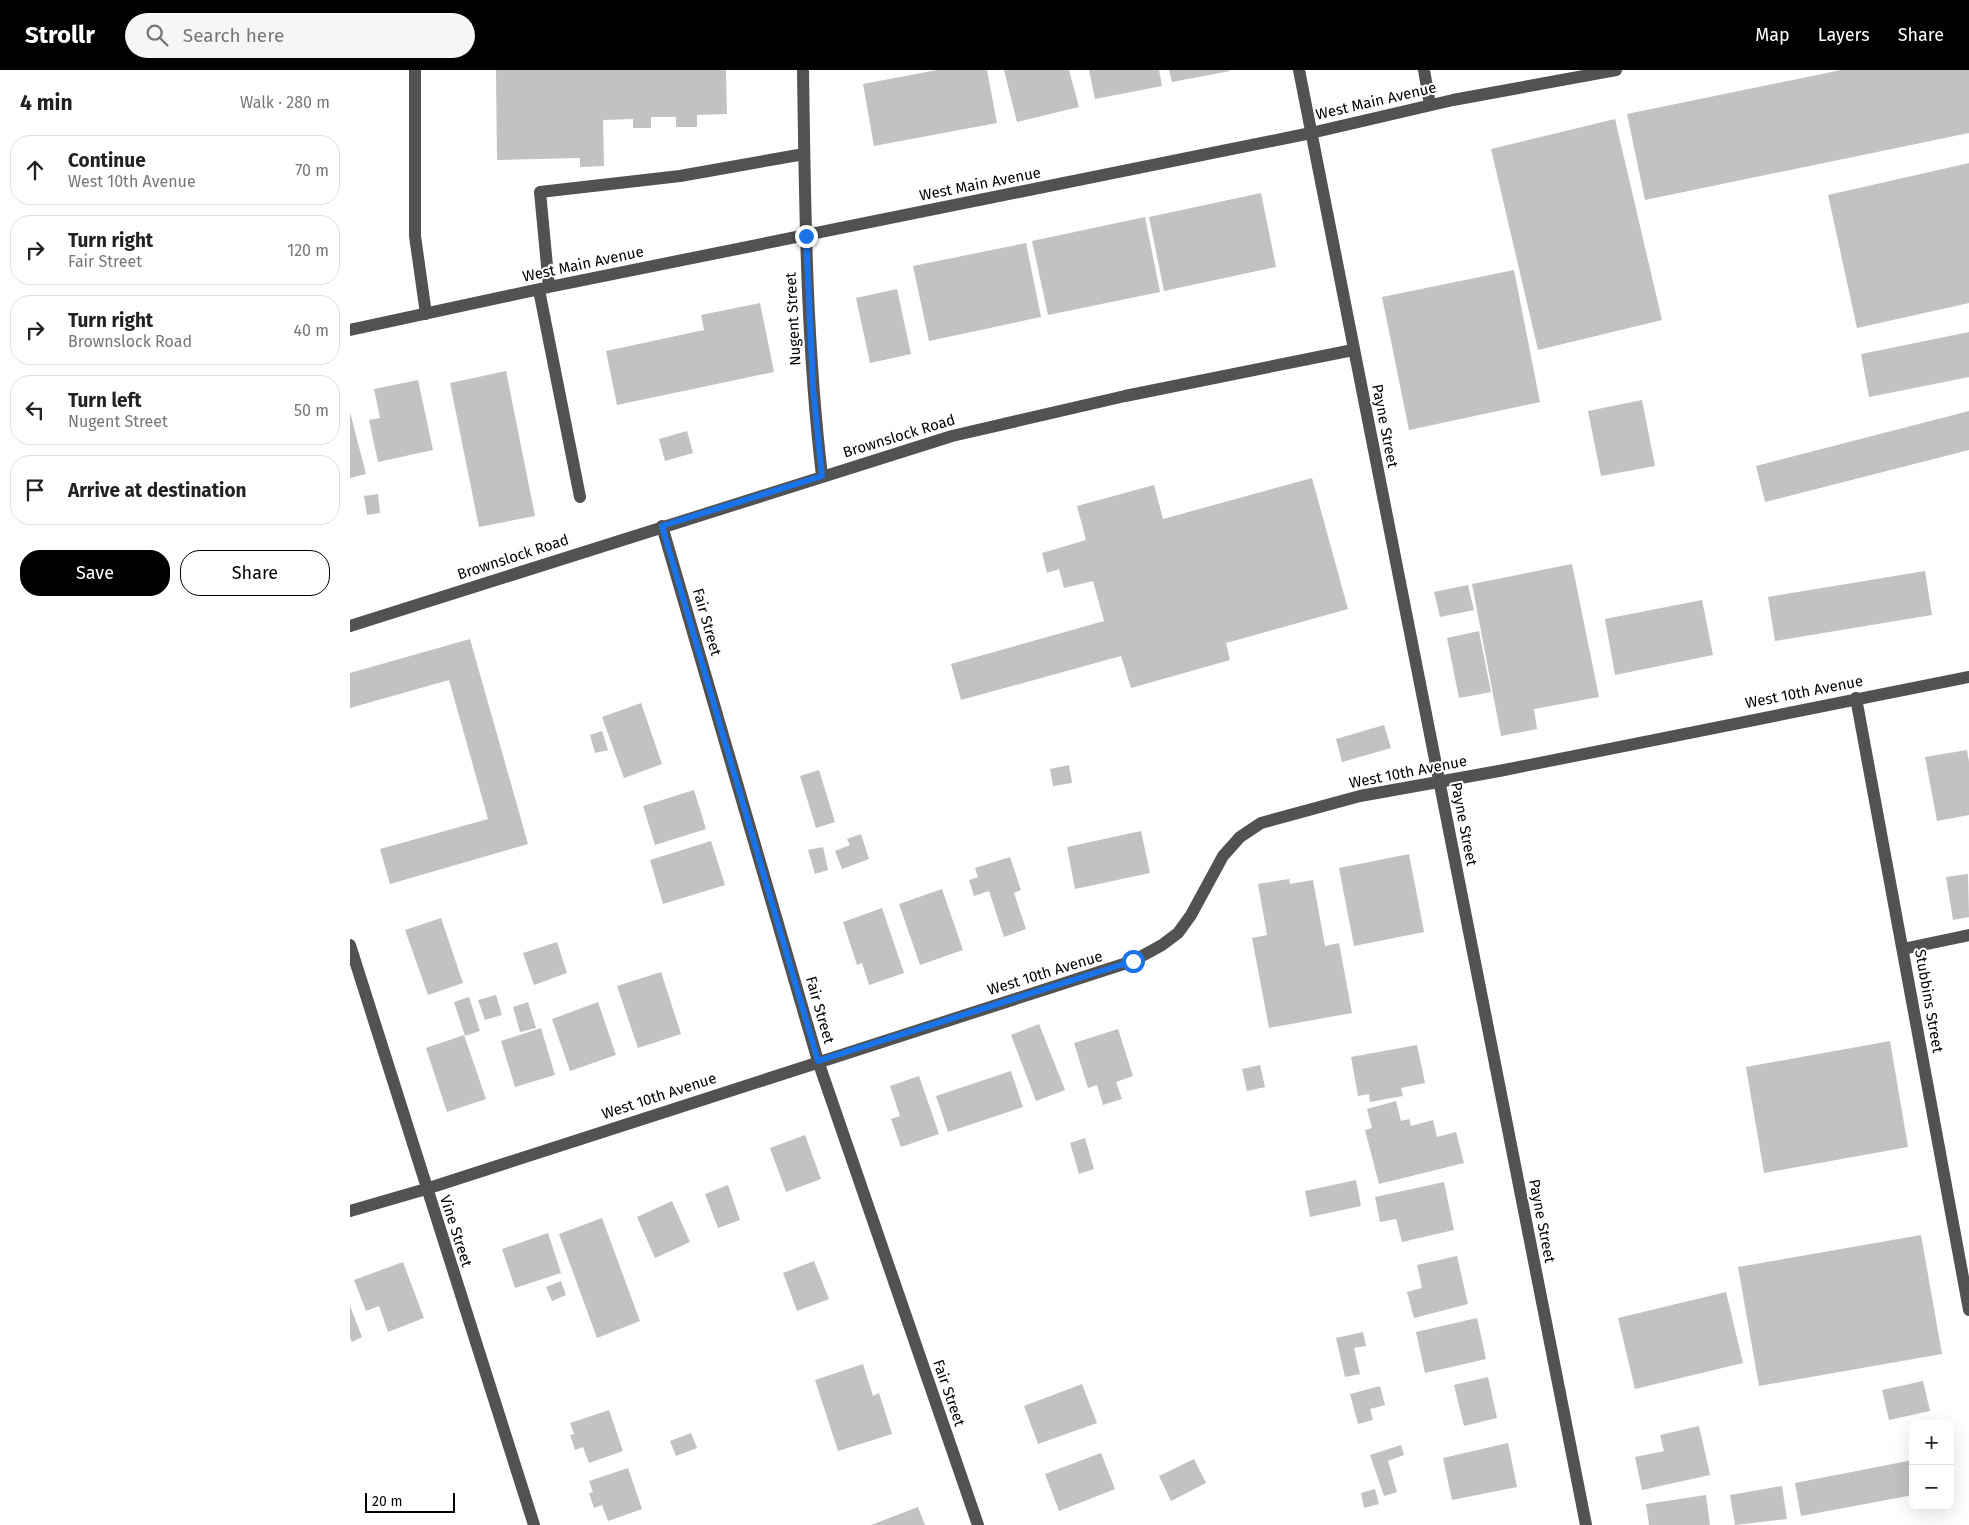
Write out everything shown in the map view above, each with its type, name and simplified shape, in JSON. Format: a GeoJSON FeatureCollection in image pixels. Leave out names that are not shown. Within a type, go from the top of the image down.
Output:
{"type":"FeatureCollection","features":[{"type":"Feature","properties":{"kind":"street"},"geometry":{"type":"LineString","coordinates":[[415,70],[415,236],[426,314]]}},
{"type":"Feature","properties":{"kind":"street","name":"Nugent Street"},"geometry":{"type":"LineString","coordinates":[[803,70],[806,236],[813,388],[822,476]]}},
{"type":"Feature","properties":{"kind":"street","name":"Payne Street"},"geometry":{"type":"LineString","coordinates":[[1299,70],[1586,1525]]}},
{"type":"Feature","properties":{"kind":"street"},"geometry":{"type":"LineString","coordinates":[[1424,70],[1430,106]]}},
{"type":"Feature","properties":{"kind":"street","name":"West Main Avenue"},"geometry":{"type":"LineString","coordinates":[[350,330],[544,288],[1311,133],[1594,72],[1616,70]]}},
{"type":"Feature","properties":{"kind":"street"},"geometry":{"type":"LineString","coordinates":[[580,497],[544,288],[540,192],[680,176],[804,154]]}},
{"type":"Feature","properties":{"kind":"street","name":"Brownslock Road"},"geometry":{"type":"LineString","coordinates":[[350,626],[952,436],[1125,396],[1353,350]]}},
{"type":"Feature","properties":{"kind":"street","name":"Fair Street"},"geometry":{"type":"LineString","coordinates":[[662,526],[818,1061],[978,1525]]}},
{"type":"Feature","properties":{"kind":"street","name":"West 10th Avenue"},"geometry":{"type":"LineString","coordinates":[[350,1212],[1133,961],[1162,945],[1178,932],[1191,915],[1223,856],[1248,830],[1261,823],[1360,796],[1969,677]]}},
{"type":"Feature","properties":{"kind":"street","name":"Stubbins Street"},"geometry":{"type":"LineString","coordinates":[[1856,698],[1969,1310]]}},
{"type":"Feature","properties":{"kind":"street"},"geometry":{"type":"LineString","coordinates":[[1903,949],[1969,935]]}},
{"type":"Feature","properties":{"kind":"street","name":"Vine Street"},"geometry":{"type":"LineString","coordinates":[[350,946],[534,1525]]}},
{"type":"Feature","properties":{"kind":"building"},"geometry":{"type":"Polygon","coordinates":[[[496,70],[726,70],[727,114],[697,115],[697,127],[676,127],[676,117],[651,117],[651,128],[633,128],[633,119],[603,120],[604,166],[580,167],[580,158],[497,160],[496,70]]]}},
{"type":"Feature","properties":{"kind":"building"},"geometry":{"type":"Polygon","coordinates":[[[937,70],[987,70],[997,123],[874,146],[863,84],[937,70]]]}},
{"type":"Feature","properties":{"kind":"building"},"geometry":{"type":"Polygon","coordinates":[[[1004,70],[1069,70],[1079,107],[1017,122],[1004,70]]]}},
{"type":"Feature","properties":{"kind":"building"},"geometry":{"type":"Polygon","coordinates":[[[1089,70],[1159,70],[1162,86],[1095,99],[1089,70]]]}},
{"type":"Feature","properties":{"kind":"building"},"geometry":{"type":"Polygon","coordinates":[[[1169,70],[1229,70],[1230,71],[1172,82],[1169,70]]]}},
{"type":"Feature","properties":{"kind":"building"},"geometry":{"type":"Polygon","coordinates":[[[1841,70],[1969,70],[1969,133],[1645,200],[1627,114],[1841,70]]]}},
{"type":"Feature","properties":{"kind":"building"},"geometry":{"type":"Polygon","coordinates":[[[1615,119],[1662,320],[1538,350],[1491,149],[1615,119]]]}},
{"type":"Feature","properties":{"kind":"building"},"geometry":{"type":"Polygon","coordinates":[[[1969,163],[1969,303],[1857,328],[1828,195],[1969,163]]]}},
{"type":"Feature","properties":{"kind":"building"},"geometry":{"type":"Polygon","coordinates":[[[1261,193],[1276,267],[1164,291],[1149,217],[1261,193]]]}},
{"type":"Feature","properties":{"kind":"building"},"geometry":{"type":"Polygon","coordinates":[[[1145,217],[1160,292],[1048,315],[1032,241],[1145,217]]]}},
{"type":"Feature","properties":{"kind":"building"},"geometry":{"type":"Polygon","coordinates":[[[1026,243],[1041,317],[929,341],[913,266],[1026,243]]]}},
{"type":"Feature","properties":{"kind":"building"},"geometry":{"type":"Polygon","coordinates":[[[1514,270],[1540,402],[1409,430],[1382,297],[1514,270]]]}},
{"type":"Feature","properties":{"kind":"building"},"geometry":{"type":"Polygon","coordinates":[[[897,289],[911,354],[870,363],[856,298],[897,289]]]}},
{"type":"Feature","properties":{"kind":"building"},"geometry":{"type":"Polygon","coordinates":[[[760,303],[774,372],[617,405],[606,351],[704,330],[701,315],[760,303]]]}},
{"type":"Feature","properties":{"kind":"building"},"geometry":{"type":"Polygon","coordinates":[[[1969,332],[1969,377],[1869,397],[1861,354],[1969,332]]]}},
{"type":"Feature","properties":{"kind":"building"},"geometry":{"type":"Polygon","coordinates":[[[506,371],[535,516],[479,527],[450,383],[506,371]]]}},
{"type":"Feature","properties":{"kind":"building"},"geometry":{"type":"Polygon","coordinates":[[[418,380],[433,450],[378,462],[369,420],[380,418],[374,389],[418,380]]]}},
{"type":"Feature","properties":{"kind":"building"},"geometry":{"type":"Polygon","coordinates":[[[1642,400],[1655,466],[1601,476],[1588,411],[1642,400]]]}},
{"type":"Feature","properties":{"kind":"building"},"geometry":{"type":"Polygon","coordinates":[[[1969,411],[1969,450],[1765,502],[1756,466],[1969,411]]]}},
{"type":"Feature","properties":{"kind":"building"},"geometry":{"type":"Polygon","coordinates":[[[350,412],[366,474],[350,478],[350,412]]]}},
{"type":"Feature","properties":{"kind":"building"},"geometry":{"type":"Polygon","coordinates":[[[687,431],[693,453],[665,461],[659,439],[687,431]]]}},
{"type":"Feature","properties":{"kind":"building"},"geometry":{"type":"Polygon","coordinates":[[[1312,478],[1348,609],[1226,643],[1230,660],[1131,688],[1121,656],[961,700],[951,664],[1104,621],[1093,581],[1064,588],[1059,569],[1047,573],[1042,553],[1086,540],[1077,506],[1154,485],[1163,519],[1312,478]]]}},
{"type":"Feature","properties":{"kind":"building"},"geometry":{"type":"Polygon","coordinates":[[[378,494],[380,513],[367,515],[364,496],[378,494]]]}},
{"type":"Feature","properties":{"kind":"building"},"geometry":{"type":"Polygon","coordinates":[[[1572,564],[1599,697],[1534,709],[1537,729],[1501,736],[1472,584],[1572,564]]]}},
{"type":"Feature","properties":{"kind":"building"},"geometry":{"type":"Polygon","coordinates":[[[1925,571],[1932,615],[1775,641],[1768,597],[1925,571]]]}},
{"type":"Feature","properties":{"kind":"building"},"geometry":{"type":"Polygon","coordinates":[[[1468,585],[1474,610],[1440,617],[1434,592],[1468,585]]]}},
{"type":"Feature","properties":{"kind":"building"},"geometry":{"type":"Polygon","coordinates":[[[1702,600],[1713,655],[1615,675],[1605,619],[1702,600]]]}},
{"type":"Feature","properties":{"kind":"building"},"geometry":{"type":"Polygon","coordinates":[[[1479,631],[1491,692],[1459,698],[1447,638],[1479,631]]]}},
{"type":"Feature","properties":{"kind":"building"},"geometry":{"type":"Polygon","coordinates":[[[470,639],[528,844],[390,884],[380,849],[488,819],[449,680],[350,708],[350,673],[470,639]]]}},
{"type":"Feature","properties":{"kind":"building"},"geometry":{"type":"Polygon","coordinates":[[[641,703],[662,764],[624,778],[602,717],[641,703]]]}},
{"type":"Feature","properties":{"kind":"building"},"geometry":{"type":"Polygon","coordinates":[[[1384,725],[1391,748],[1342,762],[1336,739],[1384,725]]]}},
{"type":"Feature","properties":{"kind":"building"},"geometry":{"type":"Polygon","coordinates":[[[602,731],[608,750],[595,753],[590,735],[602,731]]]}},
{"type":"Feature","properties":{"kind":"building"},"geometry":{"type":"Polygon","coordinates":[[[1967,750],[1969,762],[1969,815],[1937,821],[1925,757],[1967,750]]]}},
{"type":"Feature","properties":{"kind":"building"},"geometry":{"type":"Polygon","coordinates":[[[1069,765],[1072,783],[1053,786],[1050,769],[1069,765]]]}},
{"type":"Feature","properties":{"kind":"building"},"geometry":{"type":"Polygon","coordinates":[[[819,770],[835,822],[816,828],[800,776],[819,770]]]}},
{"type":"Feature","properties":{"kind":"building"},"geometry":{"type":"Polygon","coordinates":[[[694,790],[706,829],[655,845],[643,806],[694,790]]]}},
{"type":"Feature","properties":{"kind":"building"},"geometry":{"type":"Polygon","coordinates":[[[1141,831],[1150,873],[1075,889],[1067,847],[1141,831]]]}},
{"type":"Feature","properties":{"kind":"building"},"geometry":{"type":"Polygon","coordinates":[[[861,834],[869,859],[842,869],[835,851],[850,845],[847,839],[861,834]]]}},
{"type":"Feature","properties":{"kind":"building"},"geometry":{"type":"Polygon","coordinates":[[[711,841],[725,885],[663,904],[650,860],[711,841]]]}},
{"type":"Feature","properties":{"kind":"building"},"geometry":{"type":"Polygon","coordinates":[[[823,847],[828,870],[815,874],[808,850],[823,847]]]}},
{"type":"Feature","properties":{"kind":"building"},"geometry":{"type":"Polygon","coordinates":[[[1409,854],[1424,932],[1354,946],[1339,868],[1409,854]]]}},
{"type":"Feature","properties":{"kind":"building"},"geometry":{"type":"Polygon","coordinates":[[[1010,857],[1021,890],[1014,893],[1026,929],[1004,937],[989,891],[974,896],[969,880],[978,877],[975,868],[1010,857]]]}},
{"type":"Feature","properties":{"kind":"building"},"geometry":{"type":"Polygon","coordinates":[[[1968,874],[1969,917],[1953,920],[1946,877],[1968,874]]]}},
{"type":"Feature","properties":{"kind":"building"},"geometry":{"type":"Polygon","coordinates":[[[1289,879],[1290,884],[1313,880],[1325,946],[1339,943],[1352,1013],[1269,1028],[1252,938],[1267,935],[1258,884],[1289,879]]]}},
{"type":"Feature","properties":{"kind":"building"},"geometry":{"type":"Polygon","coordinates":[[[942,889],[963,950],[920,965],[899,904],[942,889]]]}},
{"type":"Feature","properties":{"kind":"building"},"geometry":{"type":"Polygon","coordinates":[[[882,908],[904,973],[869,985],[862,963],[857,965],[843,922],[882,908]]]}},
{"type":"Feature","properties":{"kind":"building"},"geometry":{"type":"Polygon","coordinates":[[[441,918],[463,983],[428,995],[405,930],[441,918]]]}},
{"type":"Feature","properties":{"kind":"building"},"geometry":{"type":"Polygon","coordinates":[[[557,942],[567,973],[534,985],[523,953],[557,942]]]}},
{"type":"Feature","properties":{"kind":"building"},"geometry":{"type":"Polygon","coordinates":[[[661,972],[681,1034],[638,1048],[617,986],[661,972]]]}},
{"type":"Feature","properties":{"kind":"building"},"geometry":{"type":"Polygon","coordinates":[[[496,995],[502,1015],[485,1020],[478,1000],[496,995]]]}},
{"type":"Feature","properties":{"kind":"building"},"geometry":{"type":"Polygon","coordinates":[[[469,997],[480,1031],[465,1036],[454,1002],[469,997]]]}},
{"type":"Feature","properties":{"kind":"building"},"geometry":{"type":"Polygon","coordinates":[[[528,1002],[536,1028],[520,1032],[513,1007],[528,1002]]]}},
{"type":"Feature","properties":{"kind":"building"},"geometry":{"type":"Polygon","coordinates":[[[598,1002],[616,1055],[570,1071],[552,1019],[598,1002]]]}},
{"type":"Feature","properties":{"kind":"building"},"geometry":{"type":"Polygon","coordinates":[[[1039,1024],[1065,1090],[1036,1101],[1011,1035],[1039,1024]]]}},
{"type":"Feature","properties":{"kind":"building"},"geometry":{"type":"Polygon","coordinates":[[[541,1028],[555,1075],[515,1087],[501,1041],[541,1028]]]}},
{"type":"Feature","properties":{"kind":"building"},"geometry":{"type":"Polygon","coordinates":[[[1118,1029],[1133,1076],[1116,1082],[1122,1099],[1103,1105],[1097,1085],[1088,1088],[1074,1043],[1118,1029]]]}},
{"type":"Feature","properties":{"kind":"building"},"geometry":{"type":"Polygon","coordinates":[[[464,1035],[486,1099],[447,1112],[426,1048],[464,1035]]]}},
{"type":"Feature","properties":{"kind":"building"},"geometry":{"type":"Polygon","coordinates":[[[1890,1041],[1908,1147],[1764,1173],[1746,1067],[1890,1041]]]}},
{"type":"Feature","properties":{"kind":"building"},"geometry":{"type":"Polygon","coordinates":[[[1417,1045],[1425,1083],[1401,1088],[1403,1096],[1370,1102],[1369,1094],[1358,1096],[1351,1057],[1417,1045]]]}},
{"type":"Feature","properties":{"kind":"building"},"geometry":{"type":"Polygon","coordinates":[[[1260,1065],[1265,1087],[1247,1091],[1242,1069],[1260,1065]]]}},
{"type":"Feature","properties":{"kind":"building"},"geometry":{"type":"Polygon","coordinates":[[[1011,1071],[1023,1107],[948,1132],[936,1096],[1011,1071]]]}},
{"type":"Feature","properties":{"kind":"building"},"geometry":{"type":"Polygon","coordinates":[[[919,1076],[939,1134],[901,1147],[891,1119],[900,1116],[890,1086],[919,1076]]]}},
{"type":"Feature","properties":{"kind":"building"},"geometry":{"type":"Polygon","coordinates":[[[1396,1101],[1401,1121],[1409,1119],[1411,1126],[1433,1120],[1437,1137],[1456,1132],[1464,1163],[1379,1184],[1365,1130],[1372,1128],[1367,1109],[1396,1101]]]}},
{"type":"Feature","properties":{"kind":"building"},"geometry":{"type":"Polygon","coordinates":[[[805,1135],[821,1179],[786,1192],[770,1148],[805,1135]]]}},
{"type":"Feature","properties":{"kind":"building"},"geometry":{"type":"Polygon","coordinates":[[[1085,1138],[1094,1169],[1079,1174],[1070,1143],[1085,1138]]]}},
{"type":"Feature","properties":{"kind":"building"},"geometry":{"type":"Polygon","coordinates":[[[1356,1180],[1361,1206],[1310,1217],[1305,1191],[1356,1180]]]}},
{"type":"Feature","properties":{"kind":"building"},"geometry":{"type":"Polygon","coordinates":[[[1444,1182],[1454,1230],[1402,1242],[1396,1219],[1380,1222],[1375,1197],[1444,1182]]]}},
{"type":"Feature","properties":{"kind":"building"},"geometry":{"type":"Polygon","coordinates":[[[728,1185],[740,1220],[718,1228],[705,1194],[728,1185]]]}},
{"type":"Feature","properties":{"kind":"building"},"geometry":{"type":"Polygon","coordinates":[[[672,1201],[690,1242],[655,1258],[637,1217],[672,1201]]]}},
{"type":"Feature","properties":{"kind":"building"},"geometry":{"type":"Polygon","coordinates":[[[602,1218],[640,1321],[597,1338],[559,1234],[602,1218]]]}},
{"type":"Feature","properties":{"kind":"building"},"geometry":{"type":"Polygon","coordinates":[[[548,1233],[561,1273],[515,1288],[502,1249],[548,1233]]]}},
{"type":"Feature","properties":{"kind":"building"},"geometry":{"type":"Polygon","coordinates":[[[1921,1235],[1942,1354],[1759,1386],[1738,1267],[1921,1235]]]}},
{"type":"Feature","properties":{"kind":"building"},"geometry":{"type":"Polygon","coordinates":[[[1457,1256],[1468,1304],[1414,1318],[1407,1292],[1422,1288],[1417,1265],[1457,1256]]]}},
{"type":"Feature","properties":{"kind":"building"},"geometry":{"type":"Polygon","coordinates":[[[814,1261],[829,1299],[797,1311],[783,1273],[814,1261]]]}},
{"type":"Feature","properties":{"kind":"building"},"geometry":{"type":"Polygon","coordinates":[[[403,1262],[424,1318],[388,1332],[379,1306],[366,1311],[354,1280],[403,1262]]]}},
{"type":"Feature","properties":{"kind":"building"},"geometry":{"type":"Polygon","coordinates":[[[561,1281],[566,1295],[552,1301],[546,1287],[561,1281]]]}},
{"type":"Feature","properties":{"kind":"building"},"geometry":{"type":"Polygon","coordinates":[[[1726,1292],[1743,1363],[1635,1389],[1618,1318],[1726,1292]]]}},
{"type":"Feature","properties":{"kind":"building"},"geometry":{"type":"Polygon","coordinates":[[[350,1306],[362,1337],[352,1342],[350,1338],[350,1306]]]}},
{"type":"Feature","properties":{"kind":"building"},"geometry":{"type":"Polygon","coordinates":[[[1477,1318],[1486,1359],[1425,1373],[1416,1332],[1477,1318]]]}},
{"type":"Feature","properties":{"kind":"building"},"geometry":{"type":"Polygon","coordinates":[[[1363,1332],[1366,1346],[1354,1348],[1360,1374],[1345,1377],[1336,1338],[1363,1332]]]}},
{"type":"Feature","properties":{"kind":"building"},"geometry":{"type":"Polygon","coordinates":[[[863,1364],[873,1396],[879,1393],[892,1434],[838,1451],[815,1380],[863,1364]]]}},
{"type":"Feature","properties":{"kind":"building"},"geometry":{"type":"Polygon","coordinates":[[[1488,1377],[1497,1418],[1464,1426],[1454,1385],[1488,1377]]]}},
{"type":"Feature","properties":{"kind":"building"},"geometry":{"type":"Polygon","coordinates":[[[1923,1381],[1930,1411],[1889,1420],[1882,1390],[1923,1381]]]}},
{"type":"Feature","properties":{"kind":"building"},"geometry":{"type":"Polygon","coordinates":[[[1082,1384],[1097,1423],[1038,1444],[1024,1406],[1082,1384]]]}},
{"type":"Feature","properties":{"kind":"building"},"geometry":{"type":"Polygon","coordinates":[[[1380,1386],[1385,1405],[1370,1409],[1373,1420],[1358,1424],[1350,1394],[1380,1386]]]}},
{"type":"Feature","properties":{"kind":"building"},"geometry":{"type":"Polygon","coordinates":[[[609,1410],[623,1451],[589,1463],[583,1447],[575,1450],[570,1435],[574,1434],[570,1423],[609,1410]]]}},
{"type":"Feature","properties":{"kind":"building"},"geometry":{"type":"Polygon","coordinates":[[[1699,1426],[1710,1475],[1642,1490],[1635,1457],[1664,1451],[1660,1435],[1699,1426]]]}},
{"type":"Feature","properties":{"kind":"building"},"geometry":{"type":"Polygon","coordinates":[[[691,1433],[697,1448],[676,1456],[670,1441],[691,1433]]]}},
{"type":"Feature","properties":{"kind":"building"},"geometry":{"type":"Polygon","coordinates":[[[1508,1443],[1517,1487],[1452,1500],[1443,1458],[1508,1443]]]}},
{"type":"Feature","properties":{"kind":"building"},"geometry":{"type":"Polygon","coordinates":[[[1401,1445],[1404,1455],[1388,1461],[1397,1492],[1384,1496],[1370,1455],[1401,1445]]]}},
{"type":"Feature","properties":{"kind":"building"},"geometry":{"type":"Polygon","coordinates":[[[1101,1453],[1115,1489],[1059,1511],[1045,1474],[1101,1453]]]}},
{"type":"Feature","properties":{"kind":"building"},"geometry":{"type":"Polygon","coordinates":[[[1194,1459],[1206,1483],[1171,1501],[1159,1476],[1194,1459]]]}},
{"type":"Feature","properties":{"kind":"building"},"geometry":{"type":"Polygon","coordinates":[[[1909,1461],[1909,1496],[1801,1516],[1795,1483],[1909,1461]]]}},
{"type":"Feature","properties":{"kind":"building"},"geometry":{"type":"Polygon","coordinates":[[[628,1468],[642,1509],[608,1521],[602,1505],[594,1508],[589,1493],[593,1492],[589,1481],[628,1468]]]}},
{"type":"Feature","properties":{"kind":"building"},"geometry":{"type":"Polygon","coordinates":[[[1782,1486],[1787,1519],[1735,1525],[1730,1495],[1782,1486]]]}},
{"type":"Feature","properties":{"kind":"building"},"geometry":{"type":"Polygon","coordinates":[[[1375,1489],[1379,1504],[1364,1508],[1361,1493],[1375,1489]]]}},
{"type":"Feature","properties":{"kind":"building"},"geometry":{"type":"Polygon","coordinates":[[[1706,1495],[1710,1525],[1649,1525],[1646,1504],[1706,1495]]]}},
{"type":"Feature","properties":{"kind":"building"},"geometry":{"type":"Polygon","coordinates":[[[918,1507],[925,1525],[871,1525],[918,1507]]]}},
{"type":"Feature","properties":{"kind":"route"},"geometry":{"type":"LineString","coordinates":[[806,236],[813,388],[822,476],[662,526],[818,1061],[1133,961]]}}]}
